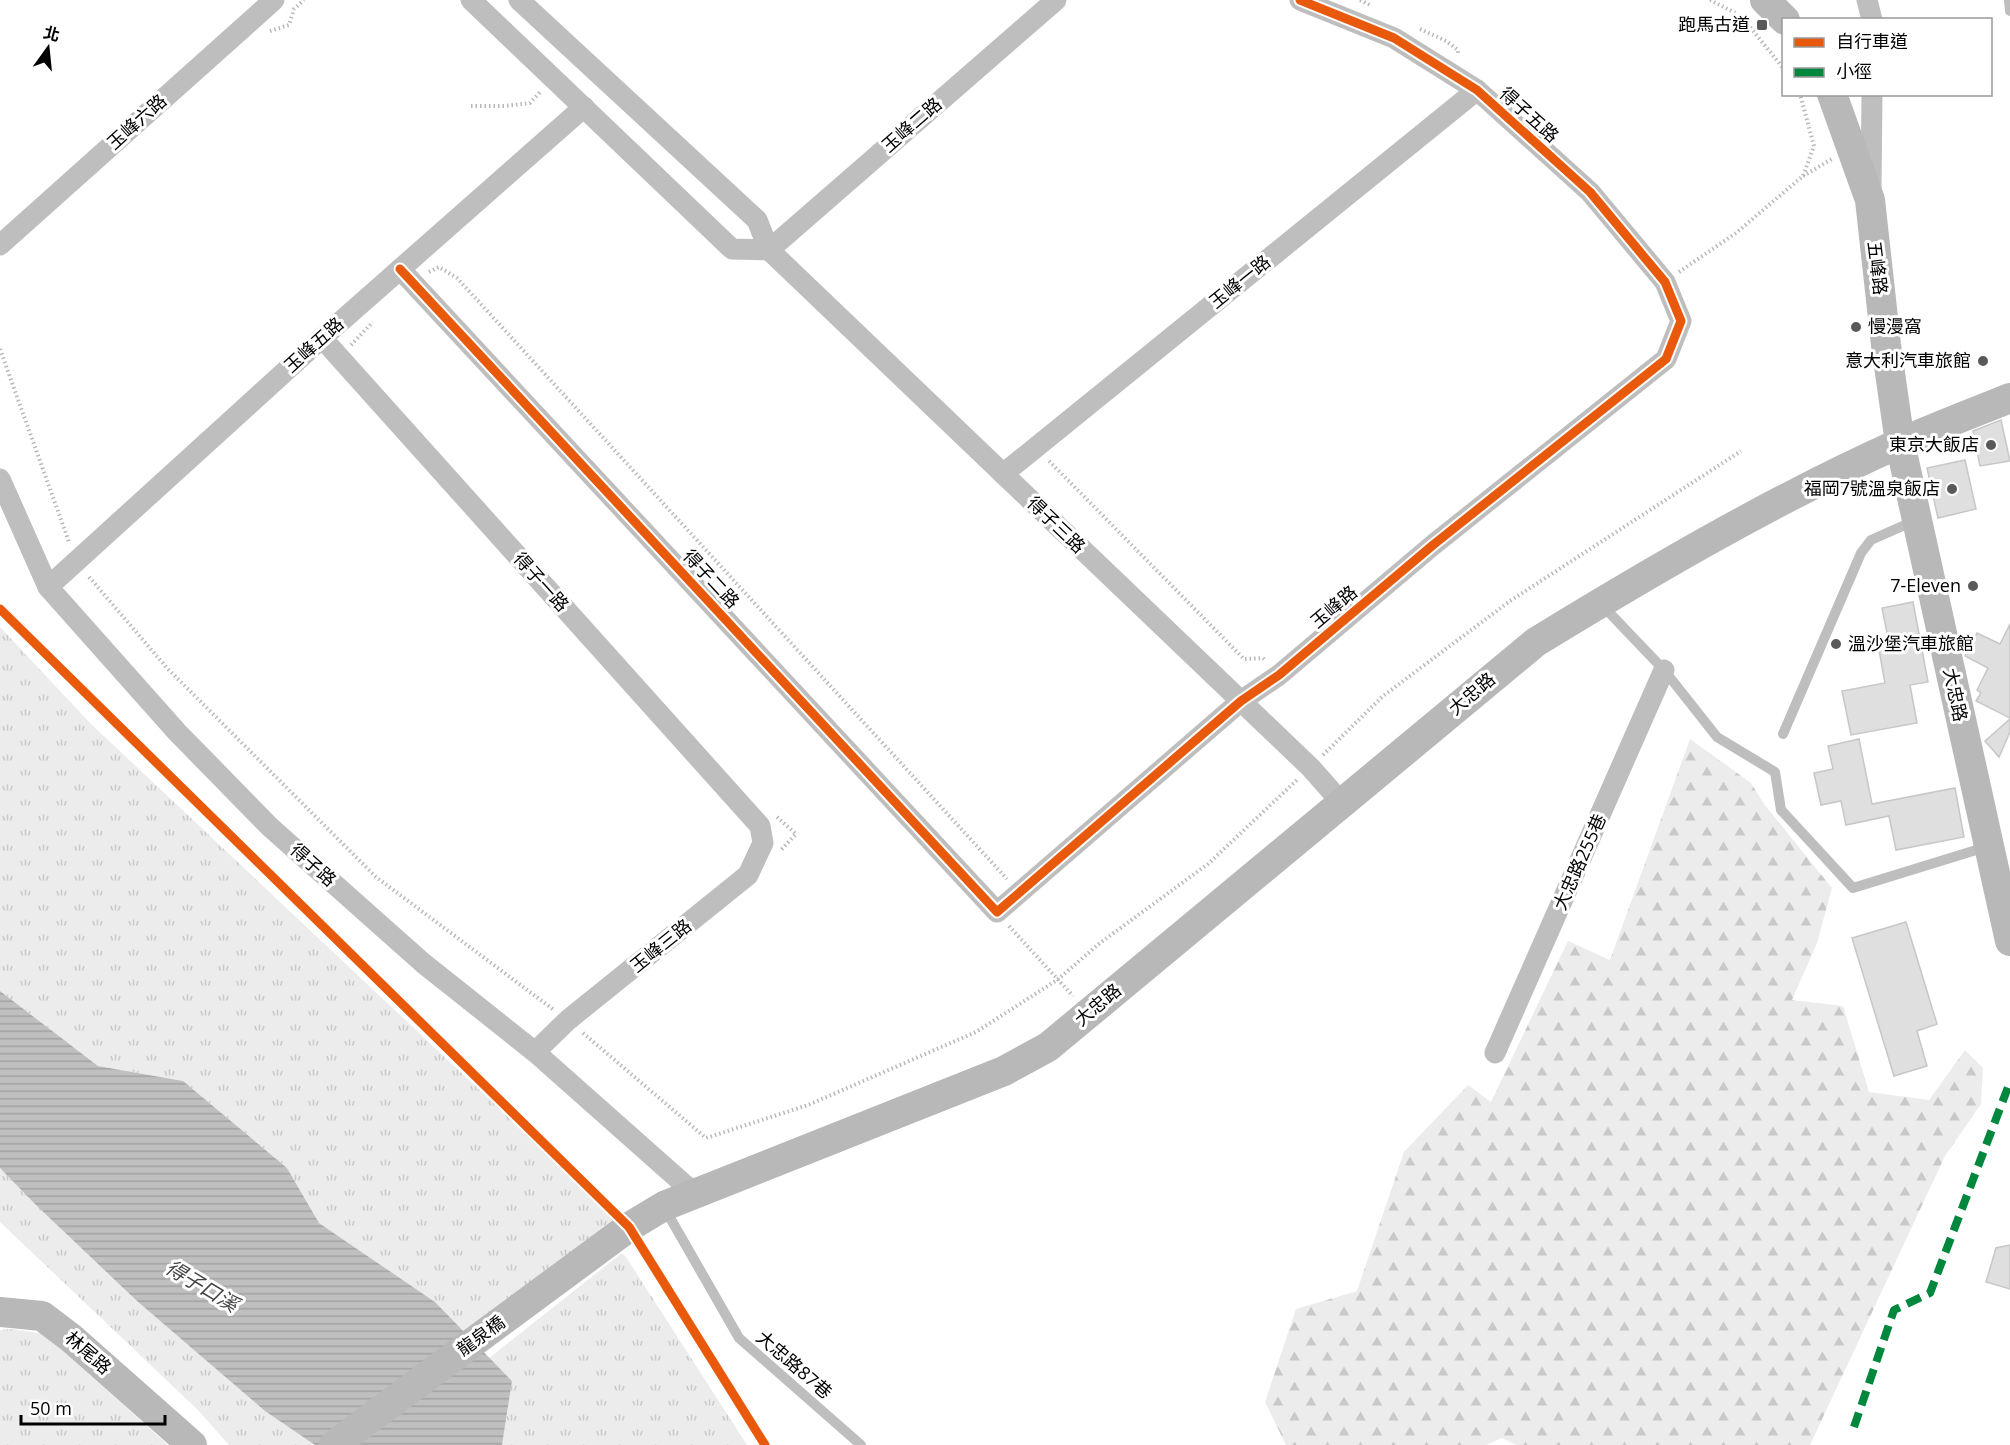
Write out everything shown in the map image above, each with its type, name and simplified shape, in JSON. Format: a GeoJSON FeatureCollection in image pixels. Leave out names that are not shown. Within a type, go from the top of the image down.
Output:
{"type":"FeatureCollection","features":[{"type":"Feature","properties":{"kind":"street","name":"玉峰六路"},"geometry":{"type":"LineString","coordinates":[[0,244],[273,0]]}},
{"type":"Feature","properties":{"kind":"street"},"geometry":{"type":"LineString","coordinates":[[471,0],[732,249],[769,250],[757,220],[519,0]]}},
{"type":"Feature","properties":{"kind":"street","name":"玉峰二路"},"geometry":{"type":"LineString","coordinates":[[769,250],[1056,0]]}},
{"type":"Feature","properties":{"kind":"street","name":"得子五路"},"geometry":{"type":"LineString","coordinates":[[1300,0],[1394,38],[1476,90],[1590,192],[1665,282],[1682,321]]}},
{"type":"Feature","properties":{"kind":"street"},"geometry":{"type":"LineString","coordinates":[[1766,0],[1783,18]]}},
{"type":"Feature","properties":{"kind":"street"},"geometry":{"type":"LineString","coordinates":[[1867,0],[1872,18]]}},
{"type":"Feature","properties":{"kind":"street","name":"玉峰一路"},"geometry":{"type":"LineString","coordinates":[[1003,474],[1476,90]]}},
{"type":"Feature","properties":{"kind":"street","name":"五峰路"},"geometry":{"type":"LineString","coordinates":[[1833,96],[1870,200]]}},
{"type":"Feature","properties":{"kind":"street","name":"五峰路"},"geometry":{"type":"LineString","coordinates":[[1872,96],[1870,200],[1900,443]]}},
{"type":"Feature","properties":{"kind":"street","name":"玉峰五路"},"geometry":{"type":"LineString","coordinates":[[48,587],[322,338],[406,275],[584,107]]}},
{"type":"Feature","properties":{"kind":"street","name":"得子三路"},"geometry":{"type":"LineString","coordinates":[[769,250],[1311,768],[1341,802]]}},
{"type":"Feature","properties":{"kind":"street","name":"得子二路"},"geometry":{"type":"LineString","coordinates":[[406,275],[1004,906]]}},
{"type":"Feature","properties":{"kind":"street","name":"玉峰路"},"geometry":{"type":"LineString","coordinates":[[1004,906],[1241,701],[1279,675],[1433,545],[1666,359],[1682,321]]}},
{"type":"Feature","properties":{"kind":"street","name":"得子一路"},"geometry":{"type":"LineString","coordinates":[[322,338],[760,826]]}},
{"type":"Feature","properties":{"kind":"street"},"geometry":{"type":"LineString","coordinates":[[1900,443],[2010,398]]}},
{"type":"Feature","properties":{"kind":"street","name":"大忠路"},"geometry":{"type":"LineString","coordinates":[[629,1227],[664,1206],[694,1193],[1004,1071],[1048,1047],[1536,642],[1768,508],[1900,443],[2010,941]]}},
{"type":"Feature","properties":{"kind":"street","name":"得子路"},"geometry":{"type":"LineString","coordinates":[[0,478],[48,587],[177,732],[270,827],[423,963],[535,1052],[694,1193]]}},
{"type":"Feature","properties":{"kind":"street","name":"大忠路255巷"},"geometry":{"type":"LineString","coordinates":[[1495,1053],[1664,670]]}},
{"type":"Feature","properties":{"kind":"street","name":"玉峰三路"},"geometry":{"type":"LineString","coordinates":[[535,1052],[568,1020],[748,875],[763,843],[760,826]]}},
{"type":"Feature","properties":{"kind":"street","name":"龍泉橋"},"geometry":{"type":"LineString","coordinates":[[334,1445],[629,1227]]}},
{"type":"Feature","properties":{"kind":"street","name":"林尾路"},"geometry":{"type":"LineString","coordinates":[[0,1312],[42,1316],[72,1338],[192,1445]]}},
{"type":"Feature","properties":{"kind":"lane"},"geometry":{"type":"LineString","coordinates":[[2009,0],[2010,11]]}},
{"type":"Feature","properties":{"kind":"lane"},"geometry":{"type":"LineString","coordinates":[[1783,734],[1861,553],[1871,540],[1918,519]]}},
{"type":"Feature","properties":{"kind":"lane"},"geometry":{"type":"LineString","coordinates":[[1600,603],[1664,670],[1717,737],[1775,772],[1781,810],[1853,888],[1989,847]]}},
{"type":"Feature","properties":{"kind":"lane","name":"大忠路87巷"},"geometry":{"type":"LineString","coordinates":[[664,1206],[739,1338],[861,1445]]}},
{"type":"Feature","properties":{"kind":"path"},"geometry":{"type":"LineString","coordinates":[[1360,0],[1382,10]]}},
{"type":"Feature","properties":{"kind":"path"},"geometry":{"type":"LineString","coordinates":[[1710,0],[1741,16],[1782,67]]}},
{"type":"Feature","properties":{"kind":"path"},"geometry":{"type":"LineString","coordinates":[[1413,26],[1446,41],[1458,50],[1458,60],[1450,73]]}},
{"type":"Feature","properties":{"kind":"path"},"geometry":{"type":"LineString","coordinates":[[471,106],[530,103],[547,85]]}},
{"type":"Feature","properties":{"kind":"path"},"geometry":{"type":"LineString","coordinates":[[1801,96],[1814,146],[1803,176]]}},
{"type":"Feature","properties":{"kind":"path"},"geometry":{"type":"LineString","coordinates":[[1665,282],[1736,233],[1803,176],[1850,147]]}},
{"type":"Feature","properties":{"kind":"path"},"geometry":{"type":"LineString","coordinates":[[406,275],[439,267],[458,278],[1013,885],[1004,906],[1057,980],[1089,1013]]}},
{"type":"Feature","properties":{"kind":"path"},"geometry":{"type":"LineString","coordinates":[[340,357],[380,315]]}},
{"type":"Feature","properties":{"kind":"path"},"geometry":{"type":"LineString","coordinates":[[0,349],[76,562],[167,669],[376,877],[568,1020],[706,1138],[808,1105],[976,1032],[1057,980],[1100,943],[1208,864],[1311,768],[1383,696],[1510,601],[1741,451]]}},
{"type":"Feature","properties":{"kind":"path"},"geometry":{"type":"LineString","coordinates":[[1035,447],[1244,659],[1263,658],[1279,675]]}},
{"type":"Feature","properties":{"kind":"green space"},"geometry":{"type":"Polygon","coordinates":[[[0,627],[91,724],[622,1224],[465,1333],[435,1302],[319,1223],[287,1168],[183,1081],[98,1066],[0,991],[0,627]]]}},
{"type":"Feature","properties":{"kind":"green space"},"geometry":{"type":"Polygon","coordinates":[[[1690,739],[1751,783],[1764,804],[1832,888],[1817,943],[1792,1000],[1843,1006],[1869,1092],[1929,1100],[1965,1050],[1983,1068],[1981,1104],[1945,1156],[1810,1445],[1516,1445],[1502,1438],[1486,1445],[1286,1445],[1265,1402],[1296,1309],[1357,1291],[1404,1152],[1468,1085],[1491,1102],[1568,941],[1610,960],[1690,739]]]}},
{"type":"Feature","properties":{"kind":"green space"},"geometry":{"type":"Polygon","coordinates":[[[0,1168],[137,1301],[265,1410],[315,1445],[229,1445],[198,1410],[0,1222],[0,1168]]]}},
{"type":"Feature","properties":{"kind":"green space"},"geometry":{"type":"Polygon","coordinates":[[[622,1253],[747,1445],[502,1445],[512,1381],[489,1358],[622,1253]]]}},
{"type":"Feature","properties":{"kind":"green space"},"geometry":{"type":"Polygon","coordinates":[[[12,1329],[44,1334],[168,1445],[0,1445],[0,1330],[12,1329]]]}},
{"type":"Feature","properties":{"kind":"water","name":"得子口溪"},"geometry":{"type":"Polygon","coordinates":[[[0,991],[98,1066],[183,1081],[287,1168],[319,1223],[435,1302],[512,1381],[502,1445],[315,1445],[265,1411],[137,1301],[0,1168],[0,991]]]}},
{"type":"Feature","properties":{"kind":"building","name":"東京大飯店"},"geometry":{"type":"Polygon","coordinates":[[[2001,420],[2010,461],[1980,466],[1973,431],[2001,420]]]}},
{"type":"Feature","properties":{"kind":"building","name":"福岡7號溫泉飯店"},"geometry":{"type":"Polygon","coordinates":[[[1965,460],[1976,509],[1938,518],[1927,468],[1965,460]]]}},
{"type":"Feature","properties":{"kind":"building"},"geometry":{"type":"Polygon","coordinates":[[[1913,602],[1928,682],[1910,685],[1917,723],[1851,735],[1842,691],[1885,683],[1879,650],[1890,648],[1882,608],[1913,602]]]}},
{"type":"Feature","properties":{"kind":"building"},"geometry":{"type":"Polygon","coordinates":[[[2010,624],[2010,718],[1976,701],[1981,693],[1977,690],[1988,668],[1965,656],[1977,633],[2000,644],[2010,624]]]}},
{"type":"Feature","properties":{"kind":"building"},"geometry":{"type":"Polygon","coordinates":[[[2010,719],[2010,732],[1999,757],[1985,741],[2010,719]]]}},
{"type":"Feature","properties":{"kind":"building"},"geometry":{"type":"Polygon","coordinates":[[[1859,739],[1872,804],[1955,788],[1964,837],[1896,850],[1889,816],[1846,825],[1841,801],[1821,805],[1814,773],[1833,769],[1828,746],[1859,739]]]}},
{"type":"Feature","properties":{"kind":"building"},"geometry":{"type":"Polygon","coordinates":[[[1906,922],[1937,1024],[1917,1031],[1927,1066],[1894,1076],[1852,938],[1906,922]]]}},
{"type":"Feature","properties":{"kind":"building"},"geometry":{"type":"Polygon","coordinates":[[[2010,1245],[2010,1289],[1986,1282],[1996,1248],[2010,1245]]]}},
{"type":"Feature","properties":{"kind":"marked path"},"geometry":{"type":"LineString","coordinates":[[1854,1427],[1894,1310],[1930,1293],[2010,1082]]}},
{"type":"Feature","properties":{"kind":"cycle path"},"geometry":{"type":"LineString","coordinates":[[400,269],[997,912],[1241,701],[1279,675],[1433,545],[1666,359],[1681,321],[1665,282],[1590,192],[1477,90],[1394,38],[1300,0]]}},
{"type":"Feature","properties":{"kind":"cycle path"},"geometry":{"type":"LineString","coordinates":[[0,609],[629,1227],[765,1445]]}},
{"type":"Feature","properties":{"kind":"place","name":"跑馬古道"},"geometry":{"type":"Point","coordinates":[1762,25]}},
{"type":"Feature","properties":{"kind":"place","name":"慢漫窩"},"geometry":{"type":"Point","coordinates":[1856,327]}},
{"type":"Feature","properties":{"kind":"place","name":"意大利汽車旅館"},"geometry":{"type":"Point","coordinates":[1983,361]}},
{"type":"Feature","properties":{"kind":"place","name":"東京大飯店"},"geometry":{"type":"Point","coordinates":[1991,445]}},
{"type":"Feature","properties":{"kind":"place","name":"福岡7號溫泉飯店"},"geometry":{"type":"Point","coordinates":[1952,489]}},
{"type":"Feature","properties":{"kind":"place","name":"7-Eleven"},"geometry":{"type":"Point","coordinates":[1973,586]}},
{"type":"Feature","properties":{"kind":"place","name":"溫沙堡汽車旅館"},"geometry":{"type":"Point","coordinates":[1836,644]}}]}
